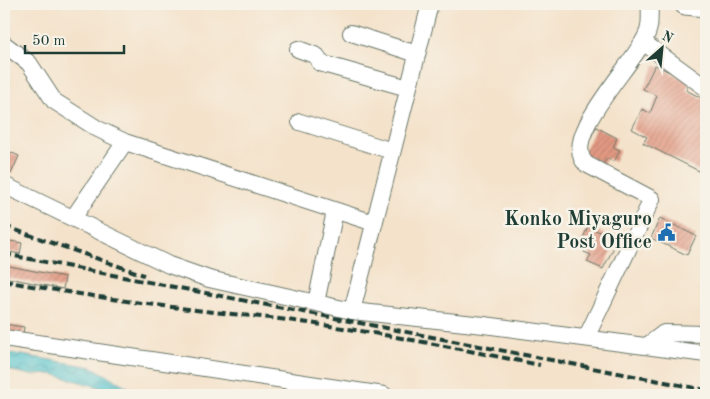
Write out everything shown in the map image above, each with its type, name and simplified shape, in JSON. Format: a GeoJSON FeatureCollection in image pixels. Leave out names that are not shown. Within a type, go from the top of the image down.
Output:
{"type":"FeatureCollection","features":[{"type":"Feature","properties":{"kind":"main road"},"geometry":{"type":"LineString","coordinates":[[685,4],[706,6]]}},
{"type":"Feature","properties":{"kind":"street"},"geometry":{"type":"LineString","coordinates":[[352,311],[430,4]]}},
{"type":"Feature","properties":{"kind":"street"},"geometry":{"type":"LineString","coordinates":[[586,338],[652,199],[586,164],[580,158],[579,148],[582,137],[597,107],[648,31],[650,4]]}},
{"type":"Feature","properties":{"kind":"street"},"geometry":{"type":"LineString","coordinates":[[351,32],[417,54]]}},
{"type":"Feature","properties":{"kind":"street"},"geometry":{"type":"LineString","coordinates":[[642,42],[706,88]]}},
{"type":"Feature","properties":{"kind":"street"},"geometry":{"type":"LineString","coordinates":[[4,44],[29,63],[54,101],[98,129],[125,142],[374,223]]}},
{"type":"Feature","properties":{"kind":"street"},"geometry":{"type":"LineString","coordinates":[[298,48],[317,56],[320,63],[408,88]]}},
{"type":"Feature","properties":{"kind":"street"},"geometry":{"type":"LineString","coordinates":[[300,122],[392,152]]}},
{"type":"Feature","properties":{"kind":"street"},"geometry":{"type":"LineString","coordinates":[[73,218],[125,142]]}},
{"type":"Feature","properties":{"kind":"street"},"geometry":{"type":"LineString","coordinates":[[4,185],[169,265],[209,279],[352,311],[648,345],[706,354]]}},
{"type":"Feature","properties":{"kind":"street"},"geometry":{"type":"LineString","coordinates":[[316,303],[335,211]]}},
{"type":"Feature","properties":{"kind":"street"},"geometry":{"type":"LineString","coordinates":[[648,345],[664,333],[706,334]]}},
{"type":"Feature","properties":{"kind":"street"},"geometry":{"type":"LineString","coordinates":[[4,338],[384,395]]}},
{"type":"Feature","properties":{"kind":"water"},"geometry":{"type":"Polygon","coordinates":[[[4,352],[92,367],[142,395],[118,395],[109,390],[52,374],[31,375],[4,369],[4,352]]]}},
{"type":"Feature","properties":{"kind":"building"},"geometry":{"type":"Polygon","coordinates":[[[655,65],[690,82],[686,90],[705,100],[706,124],[702,136],[706,138],[706,165],[703,164],[699,171],[643,143],[647,137],[632,129],[642,109],[650,113],[657,96],[643,89],[655,65]]]}},
{"type":"Feature","properties":{"kind":"building"},"geometry":{"type":"Polygon","coordinates":[[[596,127],[617,138],[613,147],[620,150],[614,162],[607,158],[603,164],[583,153],[596,127]]]}},
{"type":"Feature","properties":{"kind":"building"},"geometry":{"type":"Polygon","coordinates":[[[8,151],[19,156],[11,174],[4,171],[4,160],[8,151]]]}},
{"type":"Feature","properties":{"kind":"building"},"geometry":{"type":"Polygon","coordinates":[[[660,218],[696,236],[687,255],[651,238],[660,218]]]}},
{"type":"Feature","properties":{"kind":"building"},"geometry":{"type":"Polygon","coordinates":[[[588,226],[617,241],[603,269],[587,262],[591,255],[584,252],[587,246],[582,241],[588,226]]]}},
{"type":"Feature","properties":{"kind":"building"},"geometry":{"type":"Polygon","coordinates":[[[4,240],[22,243],[20,254],[4,251],[4,240]]]}},
{"type":"Feature","properties":{"kind":"building"},"geometry":{"type":"Polygon","coordinates":[[[4,265],[65,277],[63,289],[4,277],[4,265]]]}},
{"type":"Feature","properties":{"kind":"building"},"geometry":{"type":"Polygon","coordinates":[[[4,324],[24,327],[23,335],[4,332],[4,324]]]}},
{"type":"Feature","properties":{"kind":"railway"},"geometry":{"type":"LineString","coordinates":[[4,226],[144,275]]}},
{"type":"Feature","properties":{"kind":"railway"},"geometry":{"type":"LineString","coordinates":[[4,254],[706,390]]}},
{"type":"Feature","properties":{"kind":"railway"},"geometry":{"type":"LineString","coordinates":[[4,281],[128,301],[324,325],[540,365]]}},
{"type":"Feature","properties":{"kind":"place","name":"Konko Miyaguro Post Office"},"geometry":{"type":"Point","coordinates":[666,232]}}]}
